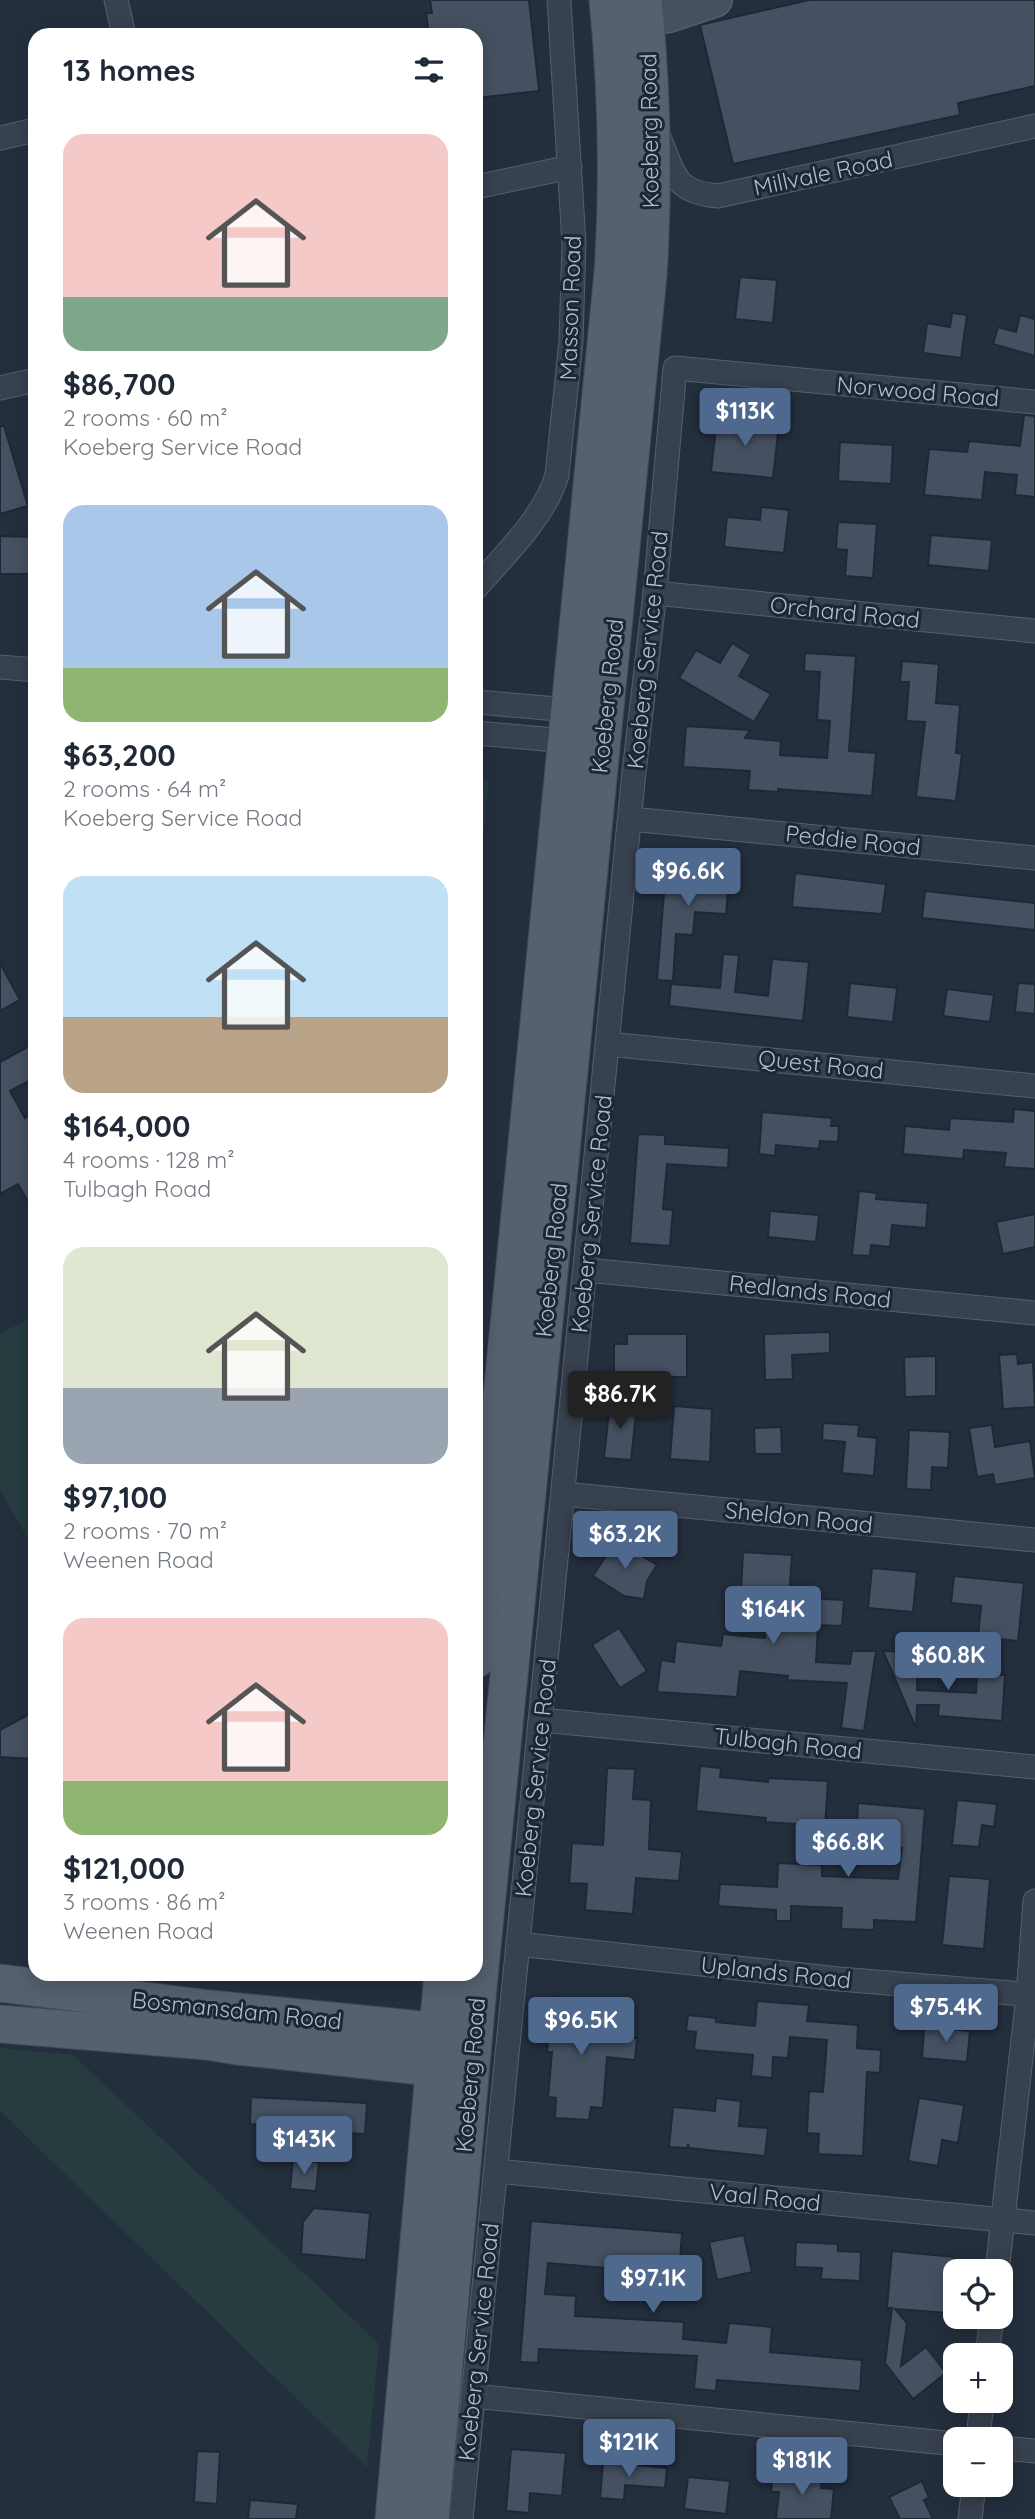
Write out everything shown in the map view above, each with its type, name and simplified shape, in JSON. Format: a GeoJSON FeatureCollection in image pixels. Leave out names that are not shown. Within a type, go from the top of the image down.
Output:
{"type":"FeatureCollection","features":[{"type":"Feature","properties":{"kind":"main road","name":"Koeberg Road"},"geometry":{"type":"LineString","coordinates":[[483,1600],[586,727],[648,275],[652,121],[626,12]]}},
{"type":"Feature","properties":{"kind":"main road","name":"Koeberg Road"},"geometry":{"type":"LineString","coordinates":[[483,1768],[586,727],[626,12]]}},
{"type":"Feature","properties":{"kind":"main road","name":"Koeberg Road"},"geometry":{"type":"LineString","coordinates":[[430,2519],[455,2051],[444,1981]]}},
{"type":"Feature","properties":{"kind":"main road","name":"Koeberg Road"},"geometry":{"type":"LineString","coordinates":[[394,2519],[462,1981]]}},
{"type":"Feature","properties":{"kind":"main road","name":"Bosmansdam Road"},"geometry":{"type":"LineString","coordinates":[[0,1983],[210,2008],[399,2026],[455,2051]]}},
{"type":"Feature","properties":{"kind":"main road","name":"Bosmansdam Road"},"geometry":{"type":"LineString","coordinates":[[0,2024],[207,2041],[455,2051]]}},
{"type":"Feature","properties":{"kind":"street"},"geometry":{"type":"LineString","coordinates":[[116,0],[122,28]]}},
{"type":"Feature","properties":{"kind":"street","name":"Masson Road"},"geometry":{"type":"LineString","coordinates":[[483,580],[540,512],[557,475],[571,341],[574,243],[559,0]]}},
{"type":"Feature","properties":{"kind":"street"},"geometry":{"type":"LineString","coordinates":[[626,12],[715,0]]}},
{"type":"Feature","properties":{"kind":"street","name":"Millvale Road"},"geometry":{"type":"LineString","coordinates":[[652,121],[681,185],[702,194],[718,196],[1035,126]]}},
{"type":"Feature","properties":{"kind":"street"},"geometry":{"type":"LineString","coordinates":[[0,138],[28,132]]}},
{"type":"Feature","properties":{"kind":"street"},"geometry":{"type":"LineString","coordinates":[[483,186],[570,167]]}},
{"type":"Feature","properties":{"kind":"street","name":"Norwood Road"},"geometry":{"type":"LineString","coordinates":[[675,368],[1035,402]]}},
{"type":"Feature","properties":{"kind":"street","name":"Koeberg Service Road"},"geometry":{"type":"LineString","coordinates":[[461,2519],[630,819],[656,593],[675,368]]}},
{"type":"Feature","properties":{"kind":"street"},"geometry":{"type":"LineString","coordinates":[[0,388],[28,382]]}},
{"type":"Feature","properties":{"kind":"street","name":"Orchard Road"},"geometry":{"type":"LineString","coordinates":[[656,593],[1035,631]]}},
{"type":"Feature","properties":{"kind":"street"},"geometry":{"type":"LineString","coordinates":[[0,667],[28,669]]}},
{"type":"Feature","properties":{"kind":"street"},"geometry":{"type":"LineString","coordinates":[[483,704],[586,727]]}},
{"type":"Feature","properties":{"kind":"street"},"geometry":{"type":"LineString","coordinates":[[483,733],[586,727]]}},
{"type":"Feature","properties":{"kind":"street","name":"Peddie Road"},"geometry":{"type":"LineString","coordinates":[[630,819],[1035,858]]}},
{"type":"Feature","properties":{"kind":"street","name":"Quest Road"},"geometry":{"type":"LineString","coordinates":[[608,1044],[1035,1086]]}},
{"type":"Feature","properties":{"kind":"street","name":"Redlands Road"},"geometry":{"type":"LineString","coordinates":[[586,1270],[1035,1313]]}},
{"type":"Feature","properties":{"kind":"street","name":"Sheldon Road"},"geometry":{"type":"LineString","coordinates":[[563,1494],[1035,1540]]}},
{"type":"Feature","properties":{"kind":"street","name":"Tulbagh Road"},"geometry":{"type":"LineString","coordinates":[[541,1720],[1035,1767]]}},
{"type":"Feature","properties":{"kind":"street"},"geometry":{"type":"LineString","coordinates":[[998,2259],[1032,1995],[1035,1901]]}},
{"type":"Feature","properties":{"kind":"street","name":"Uplands Road"},"geometry":{"type":"LineString","coordinates":[[518,1944],[839,1979],[1032,1995]]}},
{"type":"Feature","properties":{"kind":"street","name":"Vaal Road"},"geometry":{"type":"LineString","coordinates":[[496,2171],[1035,2223]]}},
{"type":"Feature","properties":{"kind":"street"},"geometry":{"type":"LineString","coordinates":[[473,2396],[943,2443]]}},
{"type":"Feature","properties":{"kind":"street"},"geometry":{"type":"LineString","coordinates":[[1013,2449],[1035,2452]]}},
{"type":"Feature","properties":{"kind":"street"},"geometry":{"type":"LineString","coordinates":[[970,2519],[973,2497]]}},
{"type":"Feature","properties":{"kind":"green space"},"geometry":{"type":"Polygon","coordinates":[[[483,780],[489,780],[483,835],[483,780]]]}},
{"type":"Feature","properties":{"kind":"green space"},"geometry":{"type":"Polygon","coordinates":[[[28,1319],[28,1540],[0,1490],[0,1334],[28,1319]]]}},
{"type":"Feature","properties":{"kind":"green space"},"geometry":{"type":"Polygon","coordinates":[[[0,2048],[73,2055],[379,2344],[367,2467],[0,2111],[0,2048]]]}},
{"type":"Feature","properties":{"kind":"building"},"geometry":{"type":"Polygon","coordinates":[[[430,0],[529,0],[539,91],[483,97],[483,28],[428,28],[426,13],[432,13],[430,0]]]}},
{"type":"Feature","properties":{"kind":"building"},"geometry":{"type":"Polygon","coordinates":[[[809,0],[1035,0],[1035,86],[958,103],[960,115],[733,164],[700,25],[809,0]]]}},
{"type":"Feature","properties":{"kind":"building"},"geometry":{"type":"Polygon","coordinates":[[[740,277],[777,280],[773,323],[735,319],[740,277]]]}},
{"type":"Feature","properties":{"kind":"building"},"geometry":{"type":"Polygon","coordinates":[[[952,313],[967,315],[961,358],[923,353],[927,323],[950,327],[952,313]]]}},
{"type":"Feature","properties":{"kind":"building"},"geometry":{"type":"Polygon","coordinates":[[[1020,315],[1035,319],[1035,356],[993,344],[998,327],[1016,332],[1020,315]]]}},
{"type":"Feature","properties":{"kind":"building"},"geometry":{"type":"Polygon","coordinates":[[[1024,415],[1035,416],[1035,497],[1015,495],[1017,475],[985,472],[982,500],[924,495],[929,449],[967,452],[969,441],[1020,446],[1024,415]]]}},
{"type":"Feature","properties":{"kind":"building"},"geometry":{"type":"Polygon","coordinates":[[[717,418],[779,424],[773,478],[711,472],[717,418]]]}},
{"type":"Feature","properties":{"kind":"building"},"geometry":{"type":"Polygon","coordinates":[[[0,426],[4,426],[28,506],[0,514],[0,426]]]}},
{"type":"Feature","properties":{"kind":"building"},"geometry":{"type":"Polygon","coordinates":[[[840,442],[893,445],[891,484],[838,481],[840,442]]]}},
{"type":"Feature","properties":{"kind":"building"},"geometry":{"type":"Polygon","coordinates":[[[761,507],[789,510],[784,553],[724,547],[727,517],[760,520],[761,507]]]}},
{"type":"Feature","properties":{"kind":"building"},"geometry":{"type":"Polygon","coordinates":[[[838,522],[877,524],[873,578],[845,576],[847,550],[836,549],[838,522]]]}},
{"type":"Feature","properties":{"kind":"building"},"geometry":{"type":"Polygon","coordinates":[[[931,535],[992,540],[989,571],[928,565],[931,535]]]}},
{"type":"Feature","properties":{"kind":"building"},"geometry":{"type":"Polygon","coordinates":[[[0,536],[28,537],[28,574],[0,574],[0,536]]]}},
{"type":"Feature","properties":{"kind":"building"},"geometry":{"type":"Polygon","coordinates":[[[732,643],[751,655],[739,676],[771,694],[754,722],[679,678],[696,650],[720,663],[732,643]]]}},
{"type":"Feature","properties":{"kind":"building"},"geometry":{"type":"Polygon","coordinates":[[[805,653],[856,656],[849,751],[876,753],[872,796],[778,789],[778,792],[748,790],[750,771],[683,767],[686,726],[750,730],[745,738],[781,741],[780,755],[827,758],[830,721],[817,720],[820,672],[804,671],[805,653]]]}},
{"type":"Feature","properties":{"kind":"building"},"geometry":{"type":"Polygon","coordinates":[[[902,661],[939,664],[936,703],[960,705],[956,753],[962,754],[956,801],[916,797],[925,722],[906,721],[909,682],[900,682],[902,661]]]}},
{"type":"Feature","properties":{"kind":"building"},"geometry":{"type":"Polygon","coordinates":[[[666,867],[730,871],[726,914],[695,912],[693,935],[676,934],[673,981],[657,980],[666,867]]]}},
{"type":"Feature","properties":{"kind":"building"},"geometry":{"type":"Polygon","coordinates":[[[795,873],[886,884],[882,914],[792,907],[795,873]]]}},
{"type":"Feature","properties":{"kind":"building"},"geometry":{"type":"Polygon","coordinates":[[[925,891],[1035,903],[1035,930],[922,918],[925,891]]]}},
{"type":"Feature","properties":{"kind":"building"},"geometry":{"type":"Polygon","coordinates":[[[723,954],[739,955],[735,992],[768,996],[772,959],[809,962],[803,1021],[669,1006],[671,984],[720,988],[723,954]]]}},
{"type":"Feature","properties":{"kind":"building"},"geometry":{"type":"Polygon","coordinates":[[[0,963],[20,1000],[0,1011],[0,963]]]}},
{"type":"Feature","properties":{"kind":"building"},"geometry":{"type":"Polygon","coordinates":[[[850,983],[897,988],[893,1022],[847,1017],[850,983]]]}},
{"type":"Feature","properties":{"kind":"building"},"geometry":{"type":"Polygon","coordinates":[[[1018,983],[1035,984],[1035,1014],[1015,1012],[1018,983]]]}},
{"type":"Feature","properties":{"kind":"building"},"geometry":{"type":"Polygon","coordinates":[[[947,989],[994,995],[990,1022],[943,1016],[947,989]]]}},
{"type":"Feature","properties":{"kind":"building"},"geometry":{"type":"Polygon","coordinates":[[[28,1047],[28,1082],[10,1091],[25,1118],[28,1116],[28,1202],[18,1184],[0,1194],[0,1062],[28,1047]]]}},
{"type":"Feature","properties":{"kind":"building"},"geometry":{"type":"Polygon","coordinates":[[[1014,1109],[1035,1111],[1035,1169],[1004,1167],[1006,1153],[964,1150],[963,1159],[903,1154],[905,1126],[949,1130],[950,1118],[1013,1122],[1014,1109]]]}},
{"type":"Feature","properties":{"kind":"building"},"geometry":{"type":"Polygon","coordinates":[[[762,1112],[832,1118],[831,1126],[839,1126],[838,1142],[820,1141],[819,1149],[776,1145],[775,1156],[759,1154],[762,1112]]]}},
{"type":"Feature","properties":{"kind":"building"},"geometry":{"type":"Polygon","coordinates":[[[638,1134],[665,1135],[665,1144],[729,1148],[728,1168],[667,1164],[663,1209],[673,1210],[670,1246],[630,1243],[638,1134]]]}},
{"type":"Feature","properties":{"kind":"building"},"geometry":{"type":"Polygon","coordinates":[[[859,1191],[877,1193],[876,1199],[928,1203],[926,1228],[892,1225],[890,1247],[871,1245],[870,1256],[852,1255],[859,1191]]]}},
{"type":"Feature","properties":{"kind":"building"},"geometry":{"type":"Polygon","coordinates":[[[770,1211],[819,1215],[816,1242],[768,1237],[770,1211]]]}},
{"type":"Feature","properties":{"kind":"building"},"geometry":{"type":"Polygon","coordinates":[[[1035,1214],[1035,1247],[1003,1254],[996,1222],[1035,1214]]]}},
{"type":"Feature","properties":{"kind":"building"},"geometry":{"type":"Polygon","coordinates":[[[830,1332],[830,1353],[792,1355],[793,1379],[765,1380],[764,1334],[830,1332]]]}},
{"type":"Feature","properties":{"kind":"building"},"geometry":{"type":"Polygon","coordinates":[[[627,1334],[687,1334],[687,1377],[614,1377],[614,1344],[627,1344],[627,1334]]]}},
{"type":"Feature","properties":{"kind":"building"},"geometry":{"type":"Polygon","coordinates":[[[1017,1354],[1018,1364],[1033,1362],[1035,1407],[1003,1409],[999,1355],[1017,1354]]]}},
{"type":"Feature","properties":{"kind":"building"},"geometry":{"type":"Polygon","coordinates":[[[936,1356],[936,1396],[905,1397],[904,1357],[936,1356]]]}},
{"type":"Feature","properties":{"kind":"building"},"geometry":{"type":"Polygon","coordinates":[[[610,1402],[637,1404],[631,1460],[604,1458],[610,1402]]]}},
{"type":"Feature","properties":{"kind":"building"},"geometry":{"type":"Polygon","coordinates":[[[674,1406],[712,1409],[710,1462],[670,1459],[674,1406]]]}},
{"type":"Feature","properties":{"kind":"building"},"geometry":{"type":"Polygon","coordinates":[[[823,1423],[859,1425],[858,1436],[877,1438],[874,1476],[842,1473],[845,1442],[822,1440],[823,1423]]]}},
{"type":"Feature","properties":{"kind":"building"},"geometry":{"type":"Polygon","coordinates":[[[992,1425],[995,1447],[1030,1441],[1035,1478],[995,1485],[993,1474],[977,1477],[969,1428],[992,1425]]]}},
{"type":"Feature","properties":{"kind":"building"},"geometry":{"type":"Polygon","coordinates":[[[781,1427],[782,1454],[755,1454],[754,1428],[781,1427]]]}},
{"type":"Feature","properties":{"kind":"building"},"geometry":{"type":"Polygon","coordinates":[[[909,1430],[950,1432],[948,1468],[932,1467],[931,1490],[906,1489],[909,1430]]]}},
{"type":"Feature","properties":{"kind":"building"},"geometry":{"type":"Polygon","coordinates":[[[616,1540],[657,1565],[647,1581],[644,1599],[624,1596],[593,1576],[616,1540]]]}},
{"type":"Feature","properties":{"kind":"building"},"geometry":{"type":"Polygon","coordinates":[[[743,1552],[792,1555],[789,1597],[844,1600],[842,1626],[818,1625],[816,1662],[850,1664],[852,1651],[876,1651],[864,1731],[841,1728],[847,1683],[787,1680],[788,1676],[740,1671],[737,1697],[657,1692],[661,1660],[674,1662],[676,1641],[721,1646],[723,1634],[765,1638],[769,1591],[741,1589],[743,1552]]]}},
{"type":"Feature","properties":{"kind":"building"},"geometry":{"type":"Polygon","coordinates":[[[872,1568],[917,1572],[913,1612],[868,1608],[872,1568]]]}},
{"type":"Feature","properties":{"kind":"building"},"geometry":{"type":"Polygon","coordinates":[[[954,1576],[1024,1583],[1018,1641],[978,1637],[981,1606],[951,1603],[954,1576]]]}},
{"type":"Feature","properties":{"kind":"building"},"geometry":{"type":"Polygon","coordinates":[[[619,1628],[647,1671],[620,1688],[592,1645],[619,1628]]]}},
{"type":"Feature","properties":{"kind":"building"},"geometry":{"type":"Polygon","coordinates":[[[883,1651],[918,1652],[917,1690],[976,1693],[977,1674],[1005,1675],[1002,1721],[938,1716],[939,1705],[917,1705],[916,1728],[883,1651]]]}},
{"type":"Feature","properties":{"kind":"building"},"geometry":{"type":"Polygon","coordinates":[[[28,1715],[28,1759],[0,1757],[0,1730],[28,1715]]]}},
{"type":"Feature","properties":{"kind":"building"},"geometry":{"type":"Polygon","coordinates":[[[700,1766],[721,1768],[720,1777],[768,1782],[768,1778],[828,1781],[825,1826],[765,1822],[766,1818],[696,1811],[700,1766]]]}},
{"type":"Feature","properties":{"kind":"building"},"geometry":{"type":"Polygon","coordinates":[[[607,1768],[635,1769],[633,1799],[651,1800],[649,1849],[682,1852],[679,1881],[636,1878],[633,1914],[585,1910],[587,1884],[569,1883],[572,1843],[603,1845],[607,1768]]]}},
{"type":"Feature","properties":{"kind":"building"},"geometry":{"type":"Polygon","coordinates":[[[957,1800],[997,1804],[994,1827],[982,1825],[979,1847],[952,1845],[957,1800]]]}},
{"type":"Feature","properties":{"kind":"building"},"geometry":{"type":"Polygon","coordinates":[[[858,1803],[925,1809],[916,1922],[874,1920],[874,1930],[841,1929],[842,1908],[791,1906],[791,1921],[776,1921],[776,1910],[718,1906],[720,1884],[777,1887],[778,1863],[822,1865],[822,1876],[898,1879],[902,1848],[876,1846],[877,1824],[857,1823],[858,1803]]]}},
{"type":"Feature","properties":{"kind":"building"},"geometry":{"type":"Polygon","coordinates":[[[949,1876],[990,1879],[984,1949],[942,1945],[949,1876]]]}},
{"type":"Feature","properties":{"kind":"building"},"geometry":{"type":"Polygon","coordinates":[[[552,1997],[596,2001],[594,2026],[608,2027],[607,2035],[637,2038],[635,2060],[607,2057],[603,2108],[591,2107],[589,2120],[555,2118],[556,2098],[548,2097],[552,2052],[547,2052],[552,1997]]]}},
{"type":"Feature","properties":{"kind":"building"},"geometry":{"type":"Polygon","coordinates":[[[757,2001],[809,2005],[807,2021],[858,2025],[857,2048],[881,2050],[880,2073],[867,2072],[863,2156],[818,2154],[819,2134],[807,2133],[809,2091],[823,2092],[827,2040],[790,2037],[788,2058],[773,2057],[772,2078],[751,2076],[753,2055],[694,2050],[696,2032],[686,2031],[688,2015],[716,2018],[716,2022],[755,2026],[757,2001]]]}},
{"type":"Feature","properties":{"kind":"building"},"geometry":{"type":"Polygon","coordinates":[[[924,2027],[970,2031],[967,2062],[922,2058],[924,2027]]]}},
{"type":"Feature","properties":{"kind":"building"},"geometry":{"type":"Polygon","coordinates":[[[251,2097],[367,2103],[365,2134],[310,2131],[310,2127],[250,2124],[251,2097]]]}},
{"type":"Feature","properties":{"kind":"building"},"geometry":{"type":"Polygon","coordinates":[[[716,2098],[741,2101],[739,2126],[768,2128],[765,2156],[689,2148],[688,2144],[687,2148],[669,2147],[673,2107],[715,2111],[716,2098]]]}},
{"type":"Feature","properties":{"kind":"building"},"geometry":{"type":"Polygon","coordinates":[[[919,2098],[964,2105],[958,2143],[942,2140],[938,2166],[908,2161],[919,2098]]]}},
{"type":"Feature","properties":{"kind":"building"},"geometry":{"type":"Polygon","coordinates":[[[293,2160],[319,2162],[316,2191],[290,2189],[293,2160]]]}},
{"type":"Feature","properties":{"kind":"building"},"geometry":{"type":"Polygon","coordinates":[[[314,2208],[370,2213],[366,2260],[301,2254],[303,2222],[314,2208]]]}},
{"type":"Feature","properties":{"kind":"building"},"geometry":{"type":"Polygon","coordinates":[[[531,2221],[682,2233],[679,2274],[548,2263],[545,2294],[576,2296],[575,2316],[684,2322],[683,2339],[726,2343],[729,2323],[772,2327],[770,2352],[862,2360],[860,2391],[717,2380],[716,2391],[694,2389],[697,2356],[539,2349],[538,2363],[520,2362],[531,2221]]]}},
{"type":"Feature","properties":{"kind":"building"},"geometry":{"type":"Polygon","coordinates":[[[744,2235],[752,2272],[717,2280],[709,2242],[744,2235]]]}},
{"type":"Feature","properties":{"kind":"building"},"geometry":{"type":"Polygon","coordinates":[[[796,2242],[838,2244],[838,2251],[861,2252],[860,2281],[821,2279],[822,2268],[795,2267],[796,2242]]]}},
{"type":"Feature","properties":{"kind":"building"},"geometry":{"type":"Polygon","coordinates":[[[892,2251],[954,2257],[943,2259],[943,2313],[895,2309],[907,2323],[901,2366],[926,2347],[943,2369],[943,2375],[913,2399],[885,2363],[892,2308],[887,2308],[892,2251]]]}},
{"type":"Feature","properties":{"kind":"building"},"geometry":{"type":"Polygon","coordinates":[[[511,2449],[566,2453],[562,2496],[530,2493],[529,2513],[506,2511],[511,2449]]]}},
{"type":"Feature","properties":{"kind":"building"},"geometry":{"type":"Polygon","coordinates":[[[197,2451],[220,2452],[217,2504],[194,2502],[197,2451]]]}},
{"type":"Feature","properties":{"kind":"building"},"geometry":{"type":"Polygon","coordinates":[[[603,2462],[667,2468],[665,2488],[625,2485],[624,2500],[600,2498],[603,2462]]]}},
{"type":"Feature","properties":{"kind":"building"},"geometry":{"type":"Polygon","coordinates":[[[773,2472],[822,2475],[821,2488],[834,2489],[831,2519],[776,2519],[779,2492],[771,2492],[773,2472]]]}},
{"type":"Feature","properties":{"kind":"building"},"geometry":{"type":"Polygon","coordinates":[[[688,2477],[730,2481],[726,2514],[684,2509],[688,2477]]]}},
{"type":"Feature","properties":{"kind":"building"},"geometry":{"type":"Polygon","coordinates":[[[922,2481],[929,2498],[924,2500],[933,2519],[900,2519],[889,2497],[922,2481]]]}},
{"type":"Feature","properties":{"kind":"building"},"geometry":{"type":"Polygon","coordinates":[[[250,2500],[298,2504],[296,2519],[248,2519],[250,2500]]]}}]}
